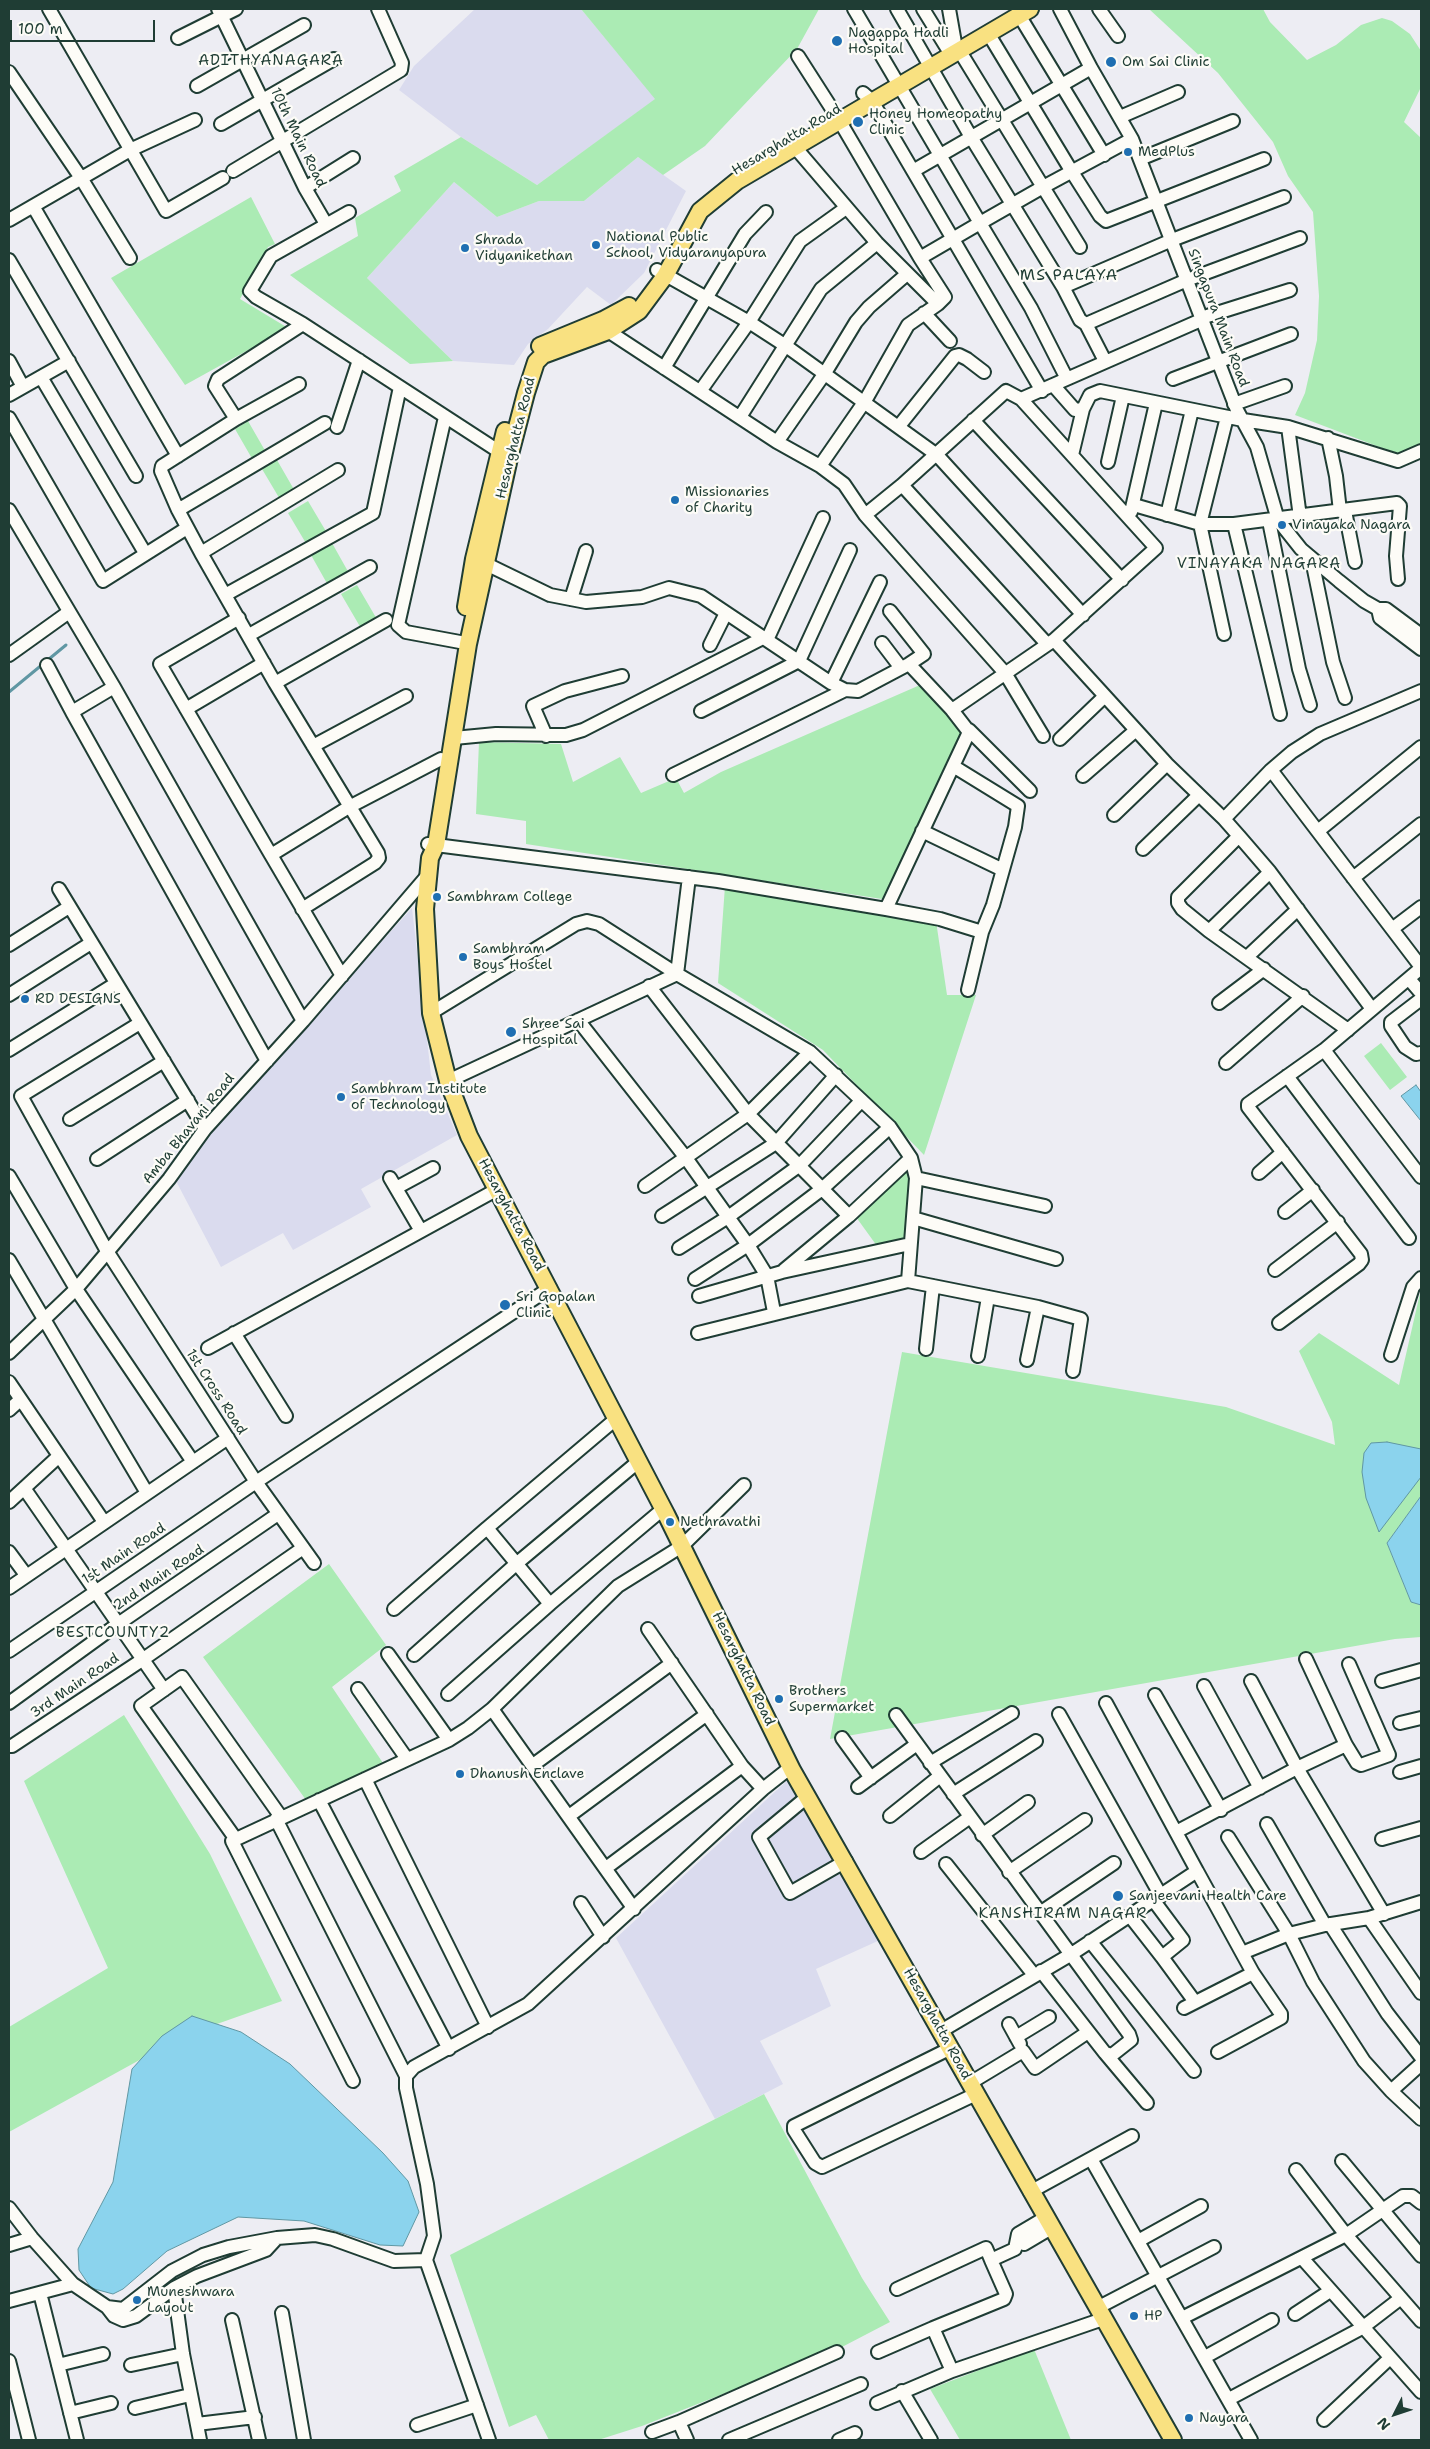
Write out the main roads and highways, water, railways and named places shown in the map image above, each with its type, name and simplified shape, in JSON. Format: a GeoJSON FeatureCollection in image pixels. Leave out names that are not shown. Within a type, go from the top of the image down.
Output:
{"type":"FeatureCollection","features":[{"type":"Feature","properties":{"kind":"main road","name":"Hesarghatta Road"},"geometry":{"type":"LineString","coordinates":[[954,47],[988,33],[1022,11]]}},
{"type":"Feature","properties":{"kind":"main road","name":"Hesarghatta Road"},"geometry":{"type":"LineString","coordinates":[[1022,11],[897,79],[723,179],[701,195],[692,205],[661,273],[622,312],[538,346],[529,355],[521,371],[504,455],[460,642],[445,760],[430,855],[425,909],[431,1013],[448,1081],[469,1136],[639,1461],[807,1798],[846,1861],[1030,2192],[1173,2440]]}},
{"type":"Feature","properties":{"kind":"main road","name":"Hesarghatta Road"},"geometry":{"type":"LineString","coordinates":[[504,455],[539,358],[608,331],[639,311],[700,211],[737,181],[794,146],[836,115]]}},
{"type":"Feature","properties":{"kind":"main road","name":"Hesarghatta Road"},"geometry":{"type":"LineString","coordinates":[[445,760],[454,738],[480,561]]}},
{"type":"Feature","properties":{"kind":"water"},"geometry":{"type":"Polygon","coordinates":[[[1416,1085],[1421,1092],[1421,1121],[1401,1096],[1416,1085]]]}},
{"type":"Feature","properties":{"kind":"water"},"geometry":{"type":"Polygon","coordinates":[[[1387,1442],[1421,1449],[1421,1477],[1379,1532],[1366,1498],[1362,1472],[1364,1453],[1371,1443],[1387,1442]]]}},
{"type":"Feature","properties":{"kind":"water"},"geometry":{"type":"Polygon","coordinates":[[[1421,1496],[1421,1605],[1411,1602],[1387,1543],[1421,1496]]]}},
{"type":"Feature","properties":{"kind":"water"},"geometry":{"type":"Polygon","coordinates":[[[192,2016],[241,2032],[290,2064],[383,2153],[408,2181],[419,2212],[403,2246],[380,2245],[304,2221],[238,2217],[167,2251],[123,2289],[113,2294],[91,2288],[79,2270],[78,2249],[113,2182],[132,2069],[162,2036],[192,2016]]]}},
{"type":"Feature","properties":{"kind":"waterway"},"geometry":{"type":"LineString","coordinates":[[9,692],[66,645]]}},
{"type":"Feature","properties":{"kind":"place","name":"Nagappa Hadli Hospital"},"geometry":{"type":"Point","coordinates":[837,41]}},
{"type":"Feature","properties":{"kind":"place","name":"Om Sai Clinic"},"geometry":{"type":"Point","coordinates":[1111,62]}},
{"type":"Feature","properties":{"kind":"place","name":"Honey Homeopathy Clinic"},"geometry":{"type":"Point","coordinates":[858,122]}},
{"type":"Feature","properties":{"kind":"place","name":"MedPlus"},"geometry":{"type":"Point","coordinates":[1128,152]}},
{"type":"Feature","properties":{"kind":"place","name":"National Public School, Vidyaranyapura"},"geometry":{"type":"Point","coordinates":[596,245]}},
{"type":"Feature","properties":{"kind":"place","name":"Shrada Vidyanikethan"},"geometry":{"type":"Point","coordinates":[465,248]}},
{"type":"Feature","properties":{"kind":"place","name":"Missionaries of Charity"},"geometry":{"type":"Point","coordinates":[675,500]}},
{"type":"Feature","properties":{"kind":"place","name":"Vinayaka Nagara"},"geometry":{"type":"Point","coordinates":[1282,525]}},
{"type":"Feature","properties":{"kind":"place","name":"Sambhram College"},"geometry":{"type":"Point","coordinates":[437,897]}},
{"type":"Feature","properties":{"kind":"place","name":"Sambhram Boys Hostel"},"geometry":{"type":"Point","coordinates":[463,957]}},
{"type":"Feature","properties":{"kind":"place","name":"RD DESIGNS"},"geometry":{"type":"Point","coordinates":[25,999]}},
{"type":"Feature","properties":{"kind":"place","name":"Shree Sai Hospital"},"geometry":{"type":"Point","coordinates":[511,1032]}},
{"type":"Feature","properties":{"kind":"place","name":"Sambhram Institute of Technology"},"geometry":{"type":"Point","coordinates":[341,1097]}},
{"type":"Feature","properties":{"kind":"place","name":"Sri Gopalan Clinic"},"geometry":{"type":"Point","coordinates":[505,1305]}},
{"type":"Feature","properties":{"kind":"place","name":"Nethravathi"},"geometry":{"type":"Point","coordinates":[670,1522]}},
{"type":"Feature","properties":{"kind":"place","name":"Brothers Supermarket"},"geometry":{"type":"Point","coordinates":[779,1699]}},
{"type":"Feature","properties":{"kind":"place","name":"Dhanush Enclave"},"geometry":{"type":"Point","coordinates":[460,1774]}},
{"type":"Feature","properties":{"kind":"place","name":"Sanjeevani Health Care"},"geometry":{"type":"Point","coordinates":[1118,1896]}},
{"type":"Feature","properties":{"kind":"place","name":"Muneshwara Layout"},"geometry":{"type":"Point","coordinates":[137,2300]}},
{"type":"Feature","properties":{"kind":"place","name":"HP"},"geometry":{"type":"Point","coordinates":[1134,2316]}},
{"type":"Feature","properties":{"kind":"place","name":"Nayara"},"geometry":{"type":"Point","coordinates":[1189,2418]}},
{"type":"Feature","properties":{"kind":"district","name":"ADITHYANAGARA"},"geometry":{"type":"Point","coordinates":[271,61]}},
{"type":"Feature","properties":{"kind":"district","name":"MS PALAYA"},"geometry":{"type":"Point","coordinates":[1069,276]}},
{"type":"Feature","properties":{"kind":"district","name":"VINAYAKA NAGARA"},"geometry":{"type":"Point","coordinates":[1259,564]}},
{"type":"Feature","properties":{"kind":"district","name":"BESTCOUNTY2"},"geometry":{"type":"Point","coordinates":[113,1633]}},
{"type":"Feature","properties":{"kind":"district","name":"KANSHIRAM NAGAR"},"geometry":{"type":"Point","coordinates":[1063,1914]}}]}
